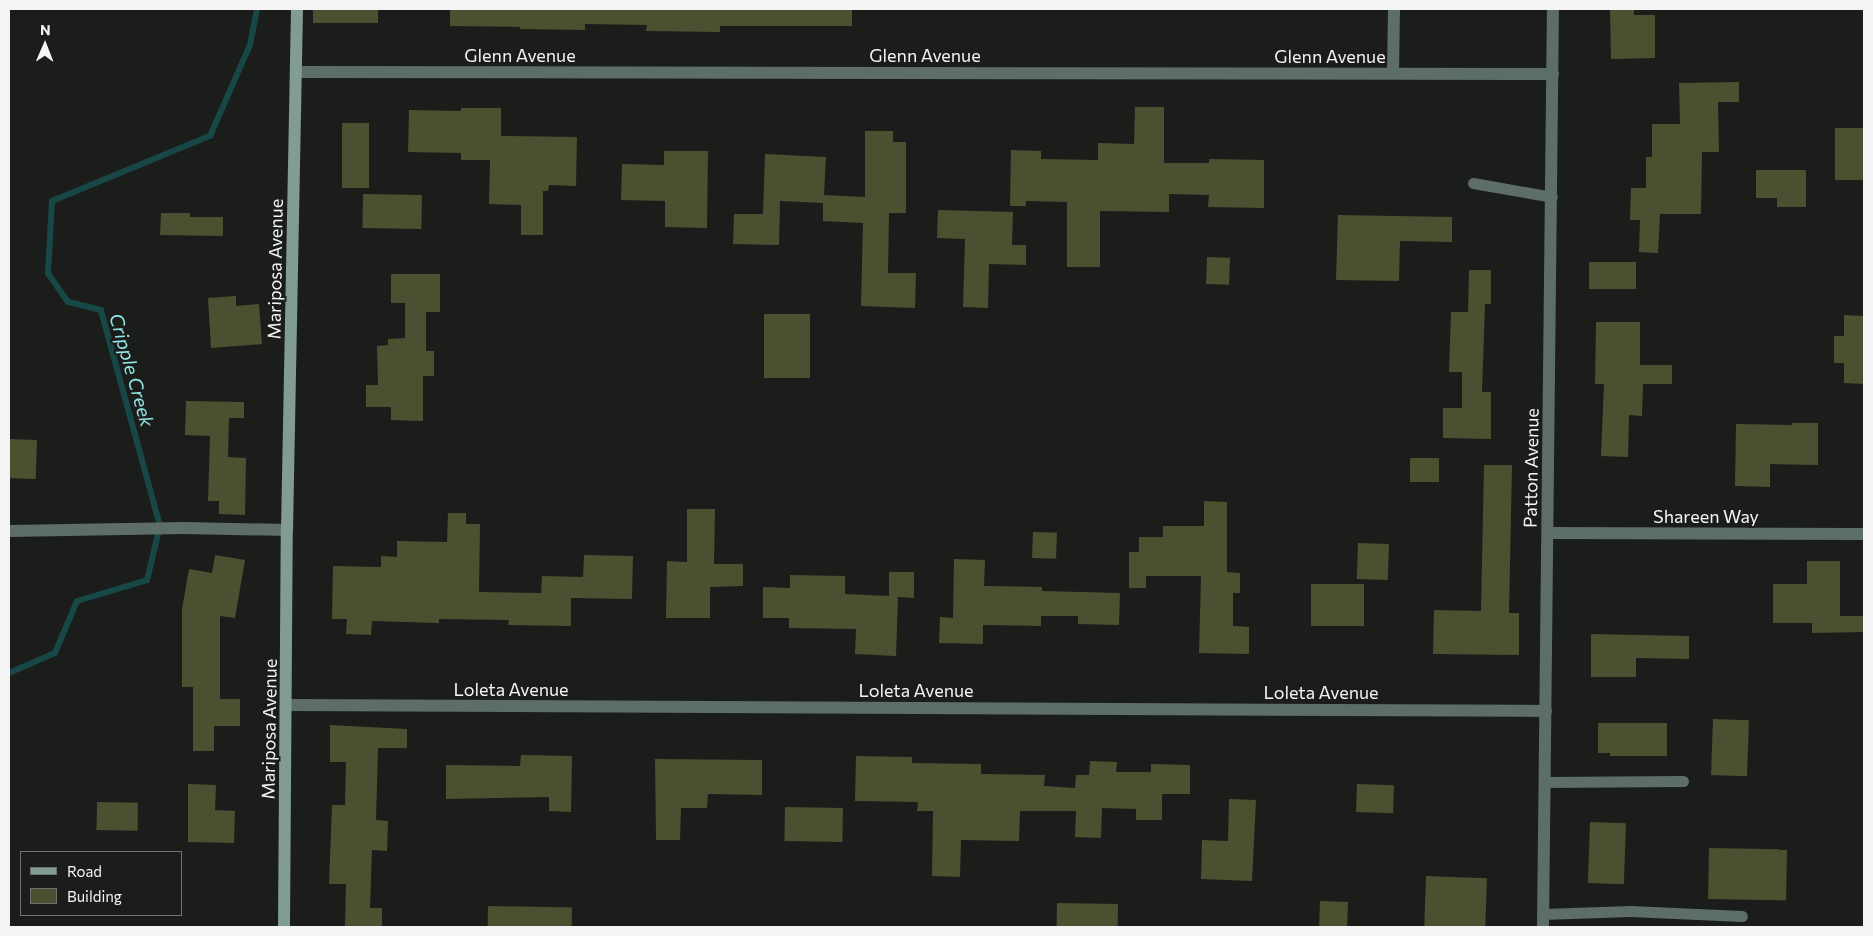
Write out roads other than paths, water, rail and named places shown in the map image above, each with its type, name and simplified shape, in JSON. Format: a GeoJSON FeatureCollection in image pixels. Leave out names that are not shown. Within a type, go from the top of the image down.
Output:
{"type":"FeatureCollection","features":[{"type":"Feature","properties":{"kind":"street","name":"Mariposa Avenue"},"geometry":{"type":"LineString","coordinates":[[284,927],[288,530],[297,9]]}},
{"type":"Feature","properties":{"kind":"street"},"geometry":{"type":"LineString","coordinates":[[1393,73],[1394,9]]}},
{"type":"Feature","properties":{"kind":"street","name":"Patton Avenue"},"geometry":{"type":"LineString","coordinates":[[1543,921],[1553,9]]}},
{"type":"Feature","properties":{"kind":"street","name":"Glenn Avenue"},"geometry":{"type":"LineString","coordinates":[[296,72],[1553,74]]}},
{"type":"Feature","properties":{"kind":"street"},"geometry":{"type":"LineString","coordinates":[[9,531],[183,528],[288,530]]}},
{"type":"Feature","properties":{"kind":"street","name":"Shareen Way"},"geometry":{"type":"LineString","coordinates":[[1548,533],[1864,534]]}},
{"type":"Feature","properties":{"kind":"street","name":"Loleta Avenue"},"geometry":{"type":"LineString","coordinates":[[287,705],[1546,711]]}},
{"type":"Feature","properties":{"kind":"lane"},"geometry":{"type":"LineString","coordinates":[[1473,183],[1552,198]]}},
{"type":"Feature","properties":{"kind":"lane"},"geometry":{"type":"LineString","coordinates":[[1545,782],[1683,781]]}},
{"type":"Feature","properties":{"kind":"lane"},"geometry":{"type":"LineString","coordinates":[[1543,921],[1630,912],[1742,916]]}},
{"type":"Feature","properties":{"kind":"waterway","name":"Cripple Creek"},"geometry":{"type":"LineString","coordinates":[[9,673],[55,653],[77,601],[147,580],[160,526],[101,310],[68,302],[48,273],[52,201],[210,136],[250,45],[257,9]]}}]}
